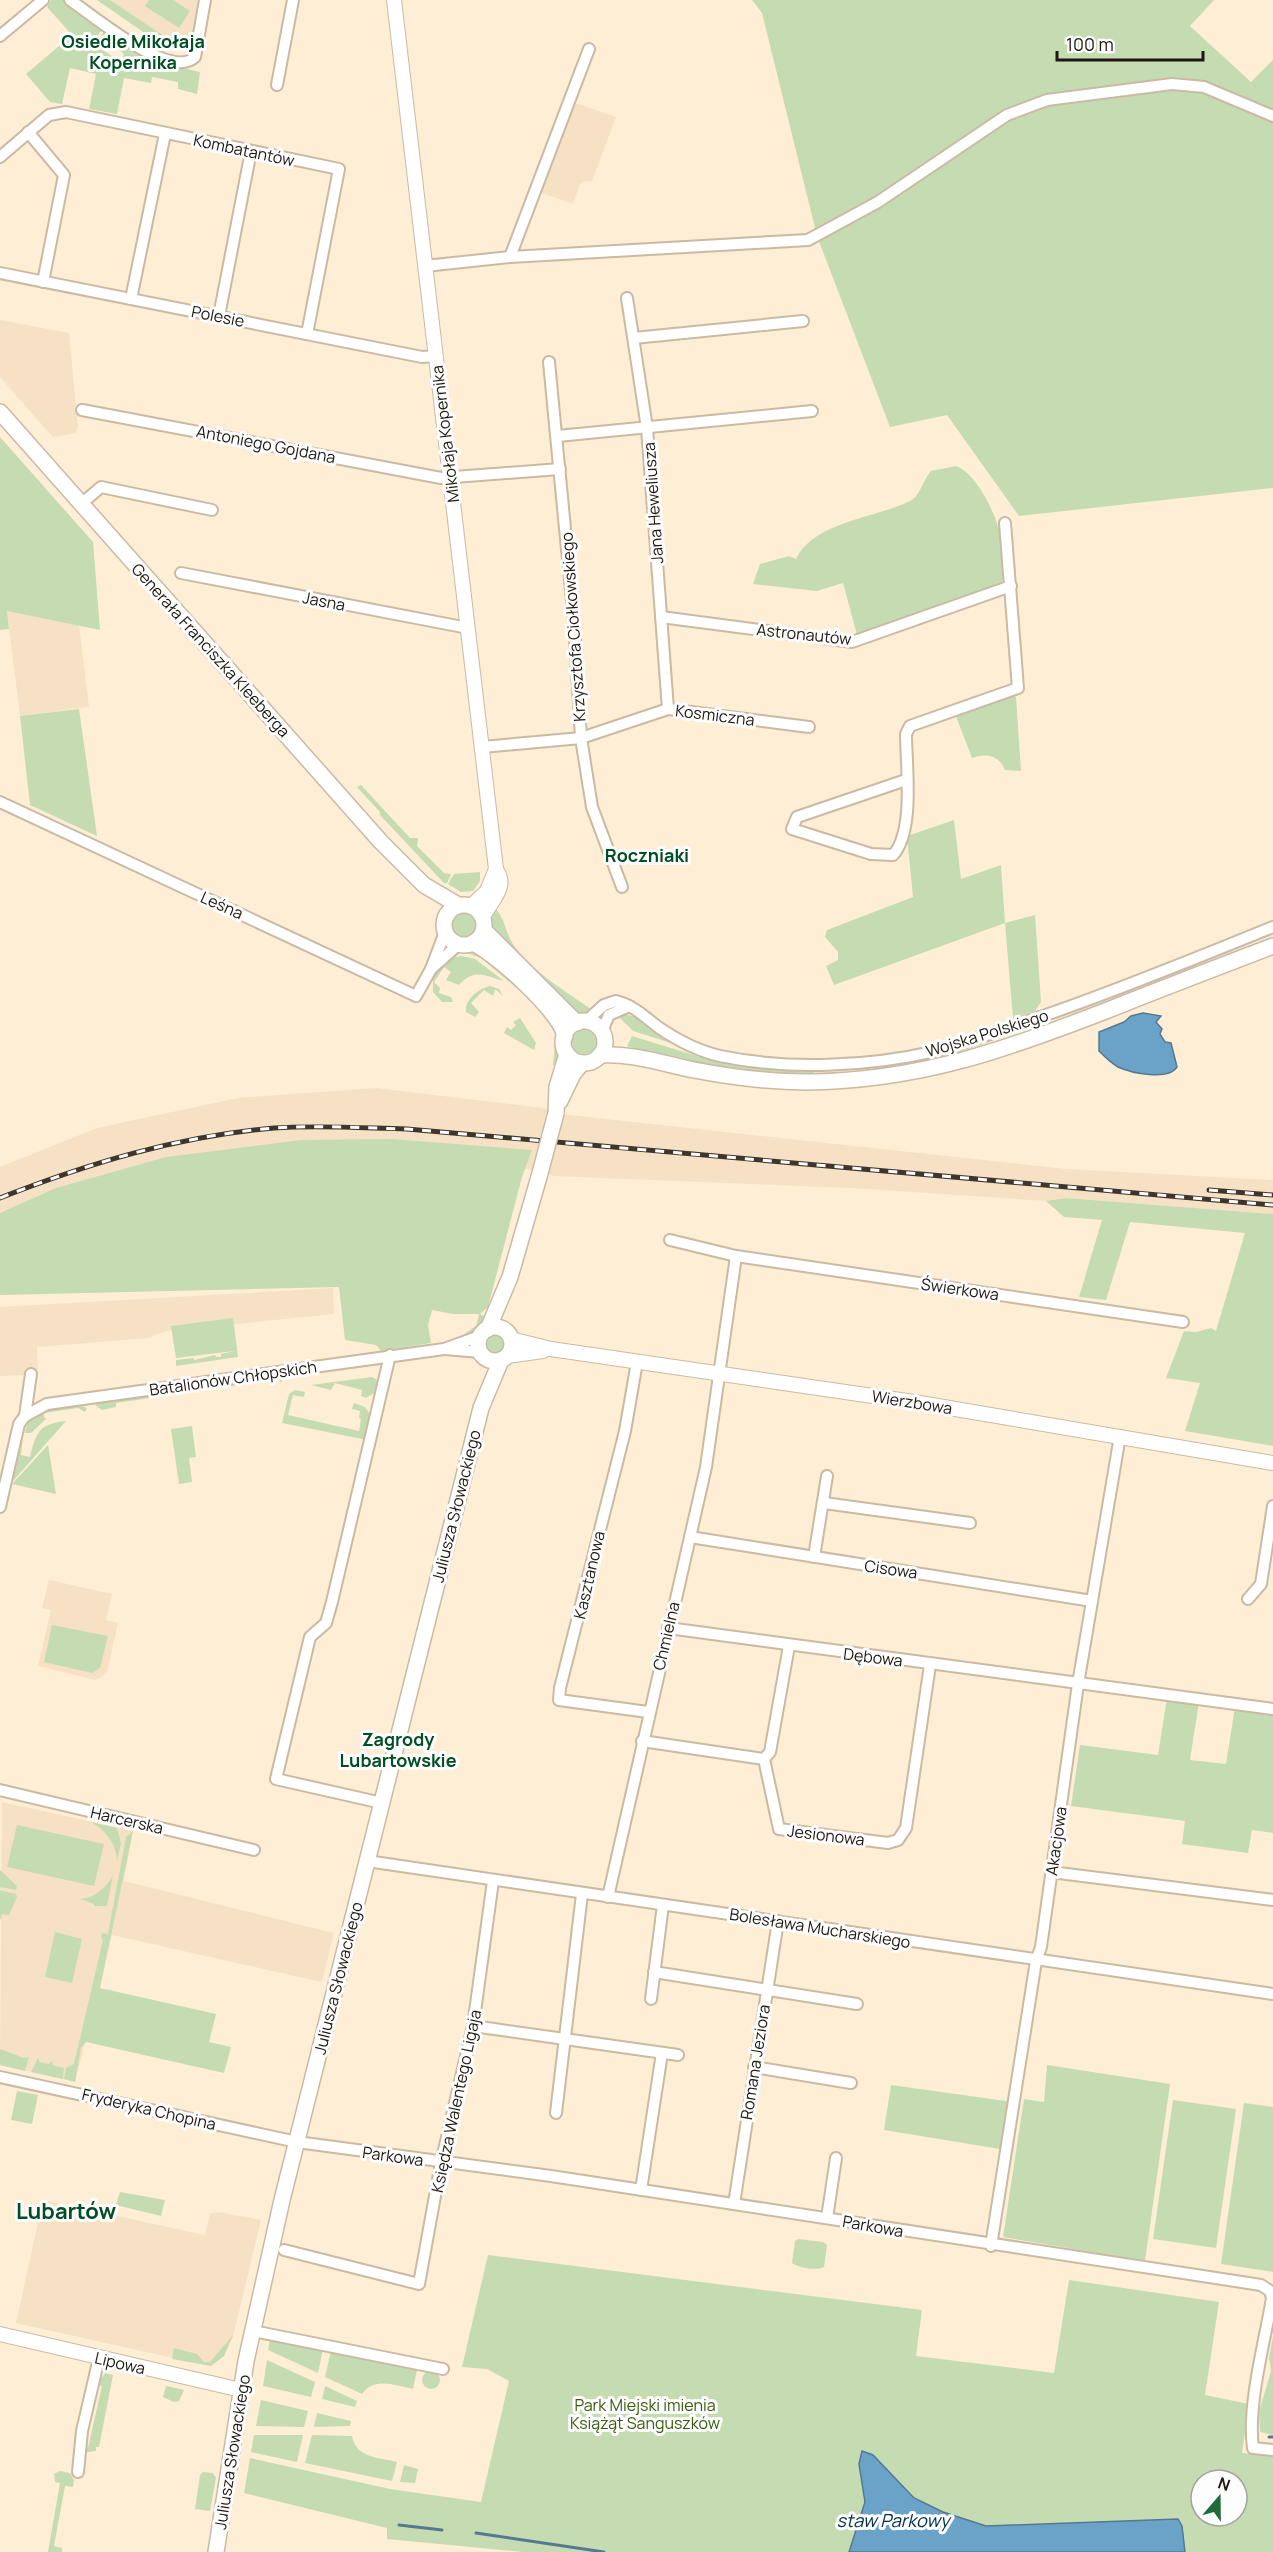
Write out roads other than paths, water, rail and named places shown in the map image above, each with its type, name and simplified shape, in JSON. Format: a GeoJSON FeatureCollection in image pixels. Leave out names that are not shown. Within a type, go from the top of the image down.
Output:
{"type":"FeatureCollection","features":[{"type":"Feature","properties":{"kind":"main road","name":"Generała Franciszka Kleeberga"},"geometry":{"type":"LineString","coordinates":[[0,412],[367,826],[424,885],[453,942],[466,944]]}},
{"type":"Feature","properties":{"kind":"main road","name":"Generała Franciszka Kleeberga"},"geometry":{"type":"LineString","coordinates":[[424,885],[464,905],[483,924]]}},
{"type":"Feature","properties":{"kind":"main road"},"geometry":{"type":"LineString","coordinates":[[445,924],[464,905]]}},
{"type":"Feature","properties":{"kind":"main road"},"geometry":{"type":"LineString","coordinates":[[483,924],[581,1022],[593,1024],[602,1042],[591,1062],[582,1063],[567,1054],[565,1036],[556,1017],[525,985],[492,955],[466,944],[483,924]]}},
{"type":"Feature","properties":{"kind":"main road","name":"Wojska Polskiego"},"geometry":{"type":"LineString","coordinates":[[602,1042],[649,1059],[709,1073],[782,1081],[849,1081],[911,1073],[952,1065],[1014,1046],[1273,946]]}},
{"type":"Feature","properties":{"kind":"main road"},"geometry":{"type":"LineString","coordinates":[[565,1036],[581,1022]]}},
{"type":"Feature","properties":{"kind":"main road","name":"Juliusza Słowackiego"},"geometry":{"type":"LineString","coordinates":[[481,1408],[483,1343],[510,1277],[539,1177],[556,1109],[557,1087],[567,1054]]}},
{"type":"Feature","properties":{"kind":"main road","name":"Juliusza Słowackiego"},"geometry":{"type":"LineString","coordinates":[[556,1109],[573,1074],[582,1063]]}},
{"type":"Feature","properties":{"kind":"main road","name":"Juliusza Słowackiego"},"geometry":{"type":"LineString","coordinates":[[509,1336],[506,1320],[510,1277]]}},
{"type":"Feature","properties":{"kind":"main road"},"geometry":{"type":"LineString","coordinates":[[497,1327],[509,1336],[512,1348],[504,1358],[492,1360],[483,1343],[497,1327]]}},
{"type":"Feature","properties":{"kind":"main road","name":"Juliusza Słowackiego"},"geometry":{"type":"LineString","coordinates":[[216,2552],[241,2390],[297,2142],[481,1408],[504,1358]]}},
{"type":"Feature","properties":{"kind":"street"},"geometry":{"type":"LineString","coordinates":[[0,36],[43,0]]}},
{"type":"Feature","properties":{"kind":"street"},"geometry":{"type":"LineString","coordinates":[[70,0],[160,60],[179,64],[190,61],[197,50],[205,0]]}},
{"type":"Feature","properties":{"kind":"street"},"geometry":{"type":"LineString","coordinates":[[277,85],[293,0]]}},
{"type":"Feature","properties":{"kind":"street","name":"Mikołaja Kopernika"},"geometry":{"type":"LineString","coordinates":[[394,0],[496,869],[500,876],[499,890],[483,924]]}},
{"type":"Feature","properties":{"kind":"street"},"geometry":{"type":"LineString","coordinates":[[510,257],[588,49]]}},
{"type":"Feature","properties":{"kind":"street"},"geometry":{"type":"LineString","coordinates":[[425,266],[510,257],[808,240],[878,202],[1007,115],[1047,100],[1172,84],[1204,87],[1273,116]]}},
{"type":"Feature","properties":{"kind":"street","name":"Kombatantów"},"geometry":{"type":"LineString","coordinates":[[0,158],[49,115],[66,112],[339,169],[307,334]]}},
{"type":"Feature","properties":{"kind":"street"},"geometry":{"type":"LineString","coordinates":[[28,132],[64,175],[43,282]]}},
{"type":"Feature","properties":{"kind":"street"},"geometry":{"type":"LineString","coordinates":[[131,298],[165,134]]}},
{"type":"Feature","properties":{"kind":"street"},"geometry":{"type":"LineString","coordinates":[[219,316],[252,151]]}},
{"type":"Feature","properties":{"kind":"street","name":"Polesie"},"geometry":{"type":"LineString","coordinates":[[0,273],[422,357],[436,356]]}},
{"type":"Feature","properties":{"kind":"street","name":"Jana Heweliusza"},"geometry":{"type":"LineString","coordinates":[[627,298],[647,428],[668,709]]}},
{"type":"Feature","properties":{"kind":"street"},"geometry":{"type":"LineString","coordinates":[[634,338],[803,321]]}},
{"type":"Feature","properties":{"kind":"street","name":"Krzysztofa Ciołkowskiego"},"geometry":{"type":"LineString","coordinates":[[549,362],[561,469],[581,738],[592,807],[622,887]]}},
{"type":"Feature","properties":{"kind":"street","name":"Antoniego Gojdana"},"geometry":{"type":"LineString","coordinates":[[82,410],[441,478],[561,469]]}},
{"type":"Feature","properties":{"kind":"street"},"geometry":{"type":"LineString","coordinates":[[558,436],[812,411]]}},
{"type":"Feature","properties":{"kind":"street"},"geometry":{"type":"LineString","coordinates":[[81,504],[101,487],[212,510]]}},
{"type":"Feature","properties":{"kind":"street"},"geometry":{"type":"LineString","coordinates":[[906,780],[796,817],[792,829],[877,855],[893,855],[899,849],[907,819],[906,734],[910,726],[1018,688],[1005,523]]}},
{"type":"Feature","properties":{"kind":"street","name":"Jasna"},"geometry":{"type":"LineString","coordinates":[[181,573],[468,628]]}},
{"type":"Feature","properties":{"kind":"street","name":"Astronautów"},"geometry":{"type":"LineString","coordinates":[[661,617],[852,642],[1011,586]]}},
{"type":"Feature","properties":{"kind":"street","name":"Kosmiczna"},"geometry":{"type":"LineString","coordinates":[[482,747],[581,738],[668,709],[809,728]]}},
{"type":"Feature","properties":{"kind":"street","name":"Leśna"},"geometry":{"type":"LineString","coordinates":[[0,802],[416,996],[431,969],[445,924]]}},
{"type":"Feature","properties":{"kind":"street"},"geometry":{"type":"LineString","coordinates":[[464,905],[487,891],[496,869]]}},
{"type":"Feature","properties":{"kind":"street","name":"Wojska Polskiego"},"geometry":{"type":"LineString","coordinates":[[629,1006],[679,1040],[720,1056],[781,1063],[817,1064],[894,1058],[935,1051],[977,1040],[1087,1001],[1273,927]]}},
{"type":"Feature","properties":{"kind":"street","name":"Leśna"},"geometry":{"type":"LineString","coordinates":[[431,969],[466,944]]}},
{"type":"Feature","properties":{"kind":"street"},"geometry":{"type":"LineString","coordinates":[[581,1022],[607,1004],[616,1001],[629,1006]]}},
{"type":"Feature","properties":{"kind":"street"},"geometry":{"type":"LineString","coordinates":[[602,1042],[609,1015],[629,1006]]}},
{"type":"Feature","properties":{"kind":"street","name":"Świerkowa"},"geometry":{"type":"LineString","coordinates":[[670,1240],[736,1256],[1183,1322]]}},
{"type":"Feature","properties":{"kind":"street"},"geometry":{"type":"LineString","coordinates":[[720,1374],[736,1256]]}},
{"type":"Feature","properties":{"kind":"street","name":"Wierzbowa"},"geometry":{"type":"LineString","coordinates":[[509,1336],[551,1349],[1120,1436],[1273,1463]]}},
{"type":"Feature","properties":{"kind":"street","name":"Batalionów Chłopskich"},"geometry":{"type":"LineString","coordinates":[[25,1416],[47,1404],[483,1343]]}},
{"type":"Feature","properties":{"kind":"street","name":"Wierzbowa"},"geometry":{"type":"LineString","coordinates":[[504,1358],[551,1349]]}},
{"type":"Feature","properties":{"kind":"street"},"geometry":{"type":"LineString","coordinates":[[382,1803],[276,1779],[310,1637],[326,1623],[390,1355]]}},
{"type":"Feature","properties":{"kind":"street","name":"Kasztanowa"},"geometry":{"type":"LineString","coordinates":[[637,1362],[625,1431],[560,1688],[559,1700],[648,1712]]}},
{"type":"Feature","properties":{"kind":"street"},"geometry":{"type":"LineString","coordinates":[[0,1507],[6,1455],[19,1424],[25,1416],[31,1374]]}},
{"type":"Feature","properties":{"kind":"street","name":"Chmielna"},"geometry":{"type":"LineString","coordinates":[[608,1897],[648,1712],[706,1467],[720,1374]]}},
{"type":"Feature","properties":{"kind":"street","name":"Akacjowa"},"geometry":{"type":"LineString","coordinates":[[991,2246],[1036,1961],[1041,1947],[1078,1684],[1120,1436]]}},
{"type":"Feature","properties":{"kind":"street"},"geometry":{"type":"LineString","coordinates":[[814,1557],[827,1476]]}},
{"type":"Feature","properties":{"kind":"street"},"geometry":{"type":"LineString","coordinates":[[824,1503],[970,1523]]}},
{"type":"Feature","properties":{"kind":"street"},"geometry":{"type":"LineString","coordinates":[[1248,1599],[1261,1584],[1273,1506]]}},
{"type":"Feature","properties":{"kind":"street","name":"Cisowa"},"geometry":{"type":"LineString","coordinates":[[690,1537],[1092,1601]]}},
{"type":"Feature","properties":{"kind":"street","name":"Dębowa"},"geometry":{"type":"LineString","coordinates":[[668,1629],[1273,1709]]}},
{"type":"Feature","properties":{"kind":"street"},"geometry":{"type":"LineString","coordinates":[[642,1741],[764,1759],[770,1752],[789,1646]]}},
{"type":"Feature","properties":{"kind":"street","name":"Jesionowa"},"geometry":{"type":"LineString","coordinates":[[764,1759],[779,1829],[888,1843],[898,1840],[906,1828],[930,1665]]}},
{"type":"Feature","properties":{"kind":"street","name":"Harcerska"},"geometry":{"type":"LineString","coordinates":[[0,1790],[254,1851]]}},
{"type":"Feature","properties":{"kind":"street","name":"Bolesława Mucharskiego"},"geometry":{"type":"LineString","coordinates":[[367,1861],[1273,1994]]}},
{"type":"Feature","properties":{"kind":"street"},"geometry":{"type":"LineString","coordinates":[[1051,1872],[1273,1900]]}},
{"type":"Feature","properties":{"kind":"street","name":"Księdza Walentego Ligaja"},"geometry":{"type":"LineString","coordinates":[[284,2250],[419,2284],[441,2163],[473,2026],[493,1881]]}},
{"type":"Feature","properties":{"kind":"street"},"geometry":{"type":"LineString","coordinates":[[556,2114],[582,1894]]}},
{"type":"Feature","properties":{"kind":"street"},"geometry":{"type":"LineString","coordinates":[[651,1999],[663,1905]]}},
{"type":"Feature","properties":{"kind":"street","name":"Romana Jeziora"},"geometry":{"type":"LineString","coordinates":[[734,2204],[778,1921]]}},
{"type":"Feature","properties":{"kind":"street"},"geometry":{"type":"LineString","coordinates":[[654,1972],[857,2004]]}},
{"type":"Feature","properties":{"kind":"street"},"geometry":{"type":"LineString","coordinates":[[473,2026],[678,2055]]}},
{"type":"Feature","properties":{"kind":"street"},"geometry":{"type":"LineString","coordinates":[[641,2190],[662,2053]]}},
{"type":"Feature","properties":{"kind":"street"},"geometry":{"type":"LineString","coordinates":[[754,2067],[851,2083]]}},
{"type":"Feature","properties":{"kind":"street","name":"Fryderyka Chopina"},"geometry":{"type":"LineString","coordinates":[[0,2077],[297,2142]]}},
{"type":"Feature","properties":{"kind":"street","name":"Parkowa"},"geometry":{"type":"LineString","coordinates":[[297,2142],[641,2190],[991,2246],[1265,2286],[1272,2298],[1252,2420],[1252,2441],[1253,2448],[1273,2450]]}},
{"type":"Feature","properties":{"kind":"street"},"geometry":{"type":"LineString","coordinates":[[827,2218],[836,2158]]}},
{"type":"Feature","properties":{"kind":"street"},"geometry":{"type":"LineString","coordinates":[[253,2331],[405,2359],[443,2369]]}},
{"type":"Feature","properties":{"kind":"street","name":"Lipowa"},"geometry":{"type":"LineString","coordinates":[[0,2334],[241,2390]]}},
{"type":"Feature","properties":{"kind":"street"},"geometry":{"type":"LineString","coordinates":[[78,2472],[82,2431],[99,2358]]}},
{"type":"Feature","properties":{"kind":"water"},"geometry":{"type":"Polygon","coordinates":[[[1143,1013],[1161,1016],[1156,1022],[1162,1029],[1160,1034],[1165,1042],[1171,1043],[1177,1067],[1173,1071],[1158,1075],[1132,1072],[1115,1065],[1099,1051],[1099,1032],[1124,1022],[1131,1016],[1143,1013]]]}},
{"type":"Feature","properties":{"kind":"water","name":"staw Parkowy"},"geometry":{"type":"Polygon","coordinates":[[[862,2451],[873,2455],[914,2498],[943,2512],[986,2526],[1178,2519],[1182,2526],[1185,2552],[849,2552],[865,2502],[859,2464],[862,2451]]]}},
{"type":"Feature","properties":{"kind":"waterway"},"geometry":{"type":"LineString","coordinates":[[399,2525],[442,2530]]}},
{"type":"Feature","properties":{"kind":"waterway"},"geometry":{"type":"LineString","coordinates":[[476,2533],[604,2552]]}},
{"type":"Feature","properties":{"kind":"railway"},"geometry":{"type":"LineString","coordinates":[[0,1198],[67,1173],[169,1144],[274,1128],[324,1127],[407,1129],[1273,1205]]}},
{"type":"Feature","properties":{"kind":"railway"},"geometry":{"type":"LineString","coordinates":[[1209,1190],[1273,1195]]}},
{"type":"Feature","properties":{"kind":"district","name":"Osiedle Mikołaja Kopernika"},"geometry":{"type":"Point","coordinates":[133,51]}},
{"type":"Feature","properties":{"kind":"district","name":"Roczniaki"},"geometry":{"type":"Point","coordinates":[647,855]}},
{"type":"Feature","properties":{"kind":"district","name":"Zagrody Lubartowskie"},"geometry":{"type":"Point","coordinates":[398,1749]}},
{"type":"Feature","properties":{"kind":"district","name":"Lubartów"},"geometry":{"type":"Point","coordinates":[66,2211]}},
{"type":"Feature","properties":{"kind":"park label","name":"Park Miejski imienia Książąt Sanguszków"},"geometry":{"type":"Point","coordinates":[645,2414]}}]}
